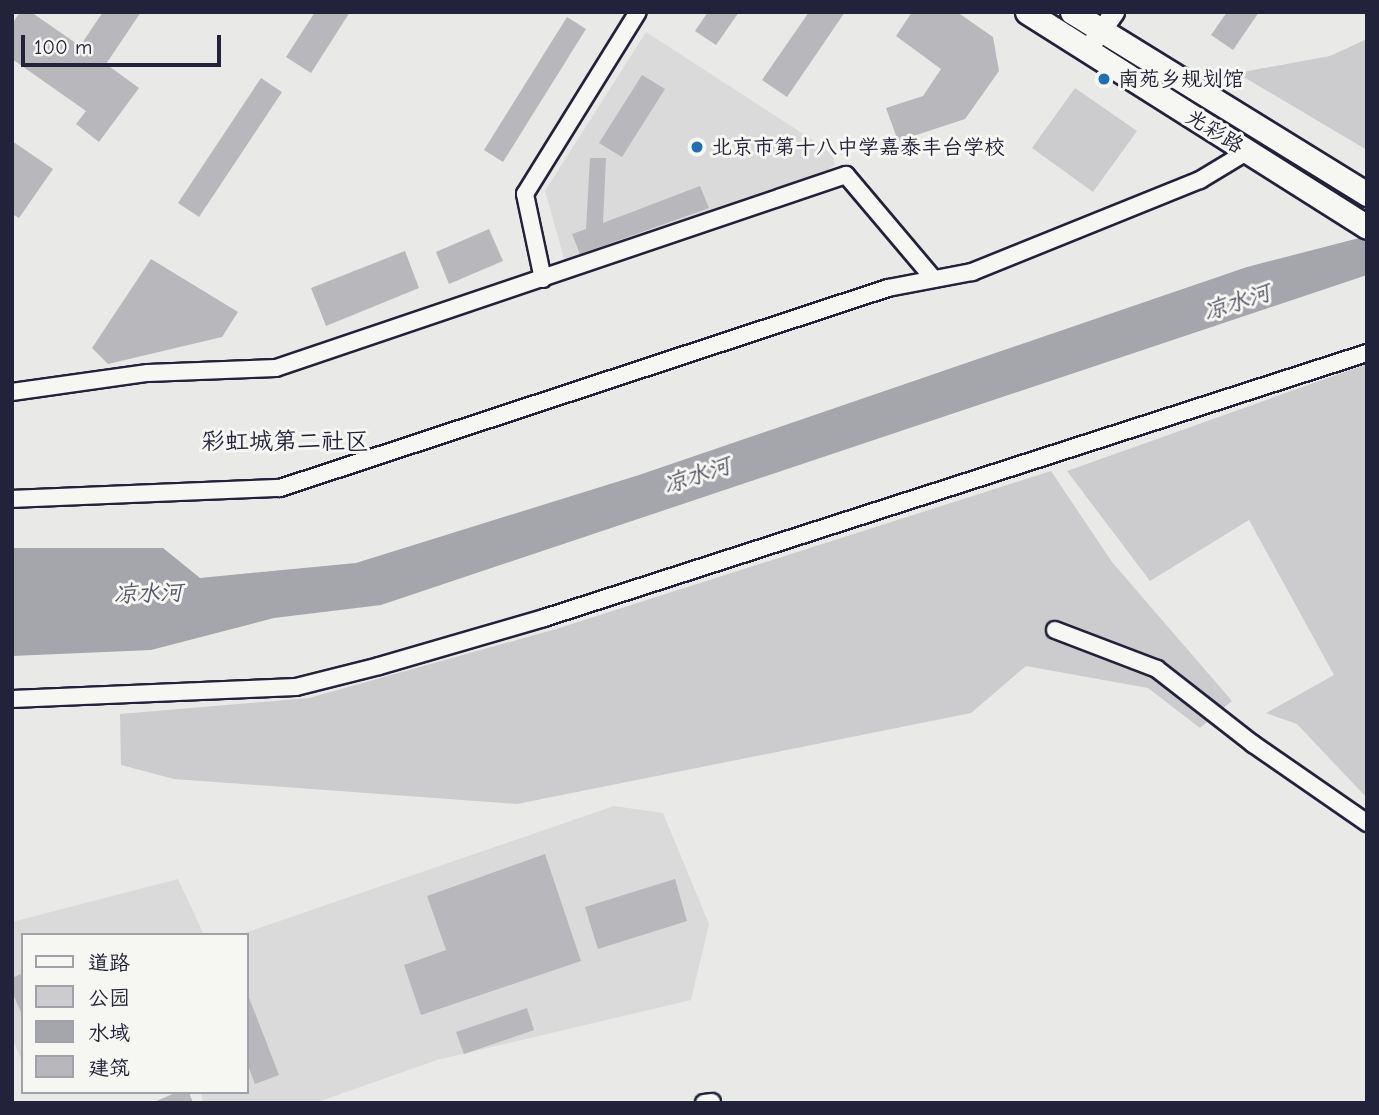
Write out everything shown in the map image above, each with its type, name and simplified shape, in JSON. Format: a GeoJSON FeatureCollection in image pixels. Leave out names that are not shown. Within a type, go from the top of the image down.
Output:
{"type":"FeatureCollection","features":[{"type":"Feature","properties":{"kind":"main road","name":"光彩路"},"geometry":{"type":"LineString","coordinates":[[1027,12],[1367,227]]}},
{"type":"Feature","properties":{"kind":"main road","name":"光彩路"},"geometry":{"type":"LineString","coordinates":[[1072,12],[1107,22],[1367,194]]}},
{"type":"Feature","properties":{"kind":"street"},"geometry":{"type":"LineString","coordinates":[[543,279],[526,194],[638,12]]}},
{"type":"Feature","properties":{"kind":"street"},"geometry":{"type":"LineString","coordinates":[[1086,51],[1107,22]]}},
{"type":"Feature","properties":{"kind":"street"},"geometry":{"type":"LineString","coordinates":[[12,499],[280,488],[888,288],[972,272],[1200,180],[1248,151]]}},
{"type":"Feature","properties":{"kind":"street"},"geometry":{"type":"LineString","coordinates":[[12,392],[148,373],[276,368],[846,175],[934,279]]}},
{"type":"Feature","properties":{"kind":"street"},"geometry":{"type":"LineString","coordinates":[[12,699],[296,687],[379,666],[544,618],[1367,353]]}},
{"type":"Feature","properties":{"kind":"street"},"geometry":{"type":"LineString","coordinates":[[1055,630],[1157,669],[1253,744],[1367,823]]}},
{"type":"Feature","properties":{"kind":"shaded area","name":"北京市第十八中学嘉泰丰台学校"},"geometry":{"type":"Polygon","coordinates":[[[646,32],[814,141],[832,154],[835,164],[826,172],[566,265],[545,191],[646,32]]]}},
{"type":"Feature","properties":{"kind":"shaded area"},"geometry":{"type":"Polygon","coordinates":[[[614,806],[663,813],[709,924],[691,1000],[437,1060],[315,1103],[203,1103],[201,1094],[248,1094],[248,933],[245,933],[614,806]]]}},
{"type":"Feature","properties":{"kind":"shaded area"},"geometry":{"type":"Polygon","coordinates":[[[178,879],[203,933],[21,933],[21,1058],[12,1038],[12,922],[178,879]]]}},
{"type":"Feature","properties":{"kind":"green space"},"geometry":{"type":"Polygon","coordinates":[[[1367,39],[1367,150],[1237,73],[1330,56],[1367,39]]]}},
{"type":"Feature","properties":{"kind":"green space"},"geometry":{"type":"Polygon","coordinates":[[[1075,88],[1137,131],[1093,192],[1032,148],[1075,88]]]}},
{"type":"Feature","properties":{"kind":"green space"},"geometry":{"type":"Polygon","coordinates":[[[1367,364],[1366,797],[1297,724],[1266,713],[1334,675],[1249,520],[1150,581],[1067,471],[1367,364]]]}},
{"type":"Feature","properties":{"kind":"green space"},"geometry":{"type":"Polygon","coordinates":[[[1051,471],[1112,562],[1232,701],[1200,728],[1148,688],[1026,666],[971,713],[517,804],[174,779],[121,765],[120,714],[309,698],[556,629],[1051,471]]]}},
{"type":"Feature","properties":{"kind":"water","name":"凉水河"},"geometry":{"type":"Polygon","coordinates":[[[1367,236],[1367,275],[381,605],[274,618],[151,650],[12,656],[12,548],[163,548],[200,578],[356,563],[639,475],[1247,267],[1367,236]]]}},
{"type":"Feature","properties":{"kind":"building"},"geometry":{"type":"Polygon","coordinates":[[[20,12],[31,12],[80,46],[103,12],[141,12],[106,64],[139,88],[99,142],[76,124],[86,111],[12,59],[12,24],[20,12]]]}},
{"type":"Feature","properties":{"kind":"building"},"geometry":{"type":"Polygon","coordinates":[[[315,12],[350,12],[311,73],[286,57],[315,12]]]}},
{"type":"Feature","properties":{"kind":"building"},"geometry":{"type":"Polygon","coordinates":[[[708,12],[739,12],[716,45],[695,31],[708,12]]]}},
{"type":"Feature","properties":{"kind":"building"},"geometry":{"type":"Polygon","coordinates":[[[809,12],[845,12],[787,97],[762,80],[809,12]]]}},
{"type":"Feature","properties":{"kind":"building"},"geometry":{"type":"Polygon","coordinates":[[[912,12],[957,12],[993,37],[999,71],[965,119],[898,141],[886,108],[923,96],[941,69],[896,36],[912,12]]]}},
{"type":"Feature","properties":{"kind":"building"},"geometry":{"type":"Polygon","coordinates":[[[1227,12],[1259,12],[1233,50],[1211,35],[1227,12]]]}},
{"type":"Feature","properties":{"kind":"building"},"geometry":{"type":"Polygon","coordinates":[[[567,17],[586,29],[503,162],[484,150],[567,17]]]}},
{"type":"Feature","properties":{"kind":"building"},"geometry":{"type":"Polygon","coordinates":[[[642,75],[665,89],[622,157],[599,143],[642,75]]]}},
{"type":"Feature","properties":{"kind":"building"},"geometry":{"type":"Polygon","coordinates":[[[261,78],[282,92],[199,217],[178,203],[261,78]]]}},
{"type":"Feature","properties":{"kind":"building"},"geometry":{"type":"Polygon","coordinates":[[[12,141],[53,169],[19,218],[12,214],[12,141]]]}},
{"type":"Feature","properties":{"kind":"building"},"geometry":{"type":"Polygon","coordinates":[[[590,158],[606,158],[603,223],[700,186],[709,208],[580,254],[572,234],[586,229],[590,158]]]}},
{"type":"Feature","properties":{"kind":"building"},"geometry":{"type":"Polygon","coordinates":[[[489,229],[503,261],[449,284],[436,252],[489,229]]]}},
{"type":"Feature","properties":{"kind":"building"},"geometry":{"type":"Polygon","coordinates":[[[405,251],[419,288],[326,326],[311,288],[405,251]]]}},
{"type":"Feature","properties":{"kind":"building"},"geometry":{"type":"Polygon","coordinates":[[[151,259],[238,312],[222,337],[108,364],[92,348],[151,259]]]}},
{"type":"Feature","properties":{"kind":"building"},"geometry":{"type":"Polygon","coordinates":[[[545,854],[581,961],[421,1015],[404,965],[446,950],[427,896],[545,854]]]}},
{"type":"Feature","properties":{"kind":"building"},"geometry":{"type":"Polygon","coordinates":[[[675,879],[687,921],[598,949],[585,907],[675,879]]]}},
{"type":"Feature","properties":{"kind":"building"},"geometry":{"type":"Polygon","coordinates":[[[21,974],[21,1012],[12,992],[12,978],[21,974]]]}},
{"type":"Feature","properties":{"kind":"building"},"geometry":{"type":"Polygon","coordinates":[[[248,995],[279,1075],[255,1084],[248,1066],[248,995]]]}},
{"type":"Feature","properties":{"kind":"building"},"geometry":{"type":"Polygon","coordinates":[[[527,1008],[534,1030],[464,1054],[456,1032],[527,1008]]]}},
{"type":"Feature","properties":{"kind":"building"},"geometry":{"type":"Polygon","coordinates":[[[172,1094],[190,1094],[193,1103],[152,1103],[172,1094]]]}},
{"type":"Feature","properties":{"kind":"place","name":"南苑乡规划馆"},"geometry":{"type":"Point","coordinates":[1104,79]}},
{"type":"Feature","properties":{"kind":"place","name":"北京市第十八中学嘉泰丰台学校"},"geometry":{"type":"Point","coordinates":[697,147]}},
{"type":"Feature","properties":{"kind":"district","name":"彩虹城第二社区"},"geometry":{"type":"Point","coordinates":[285,442]}}]}
